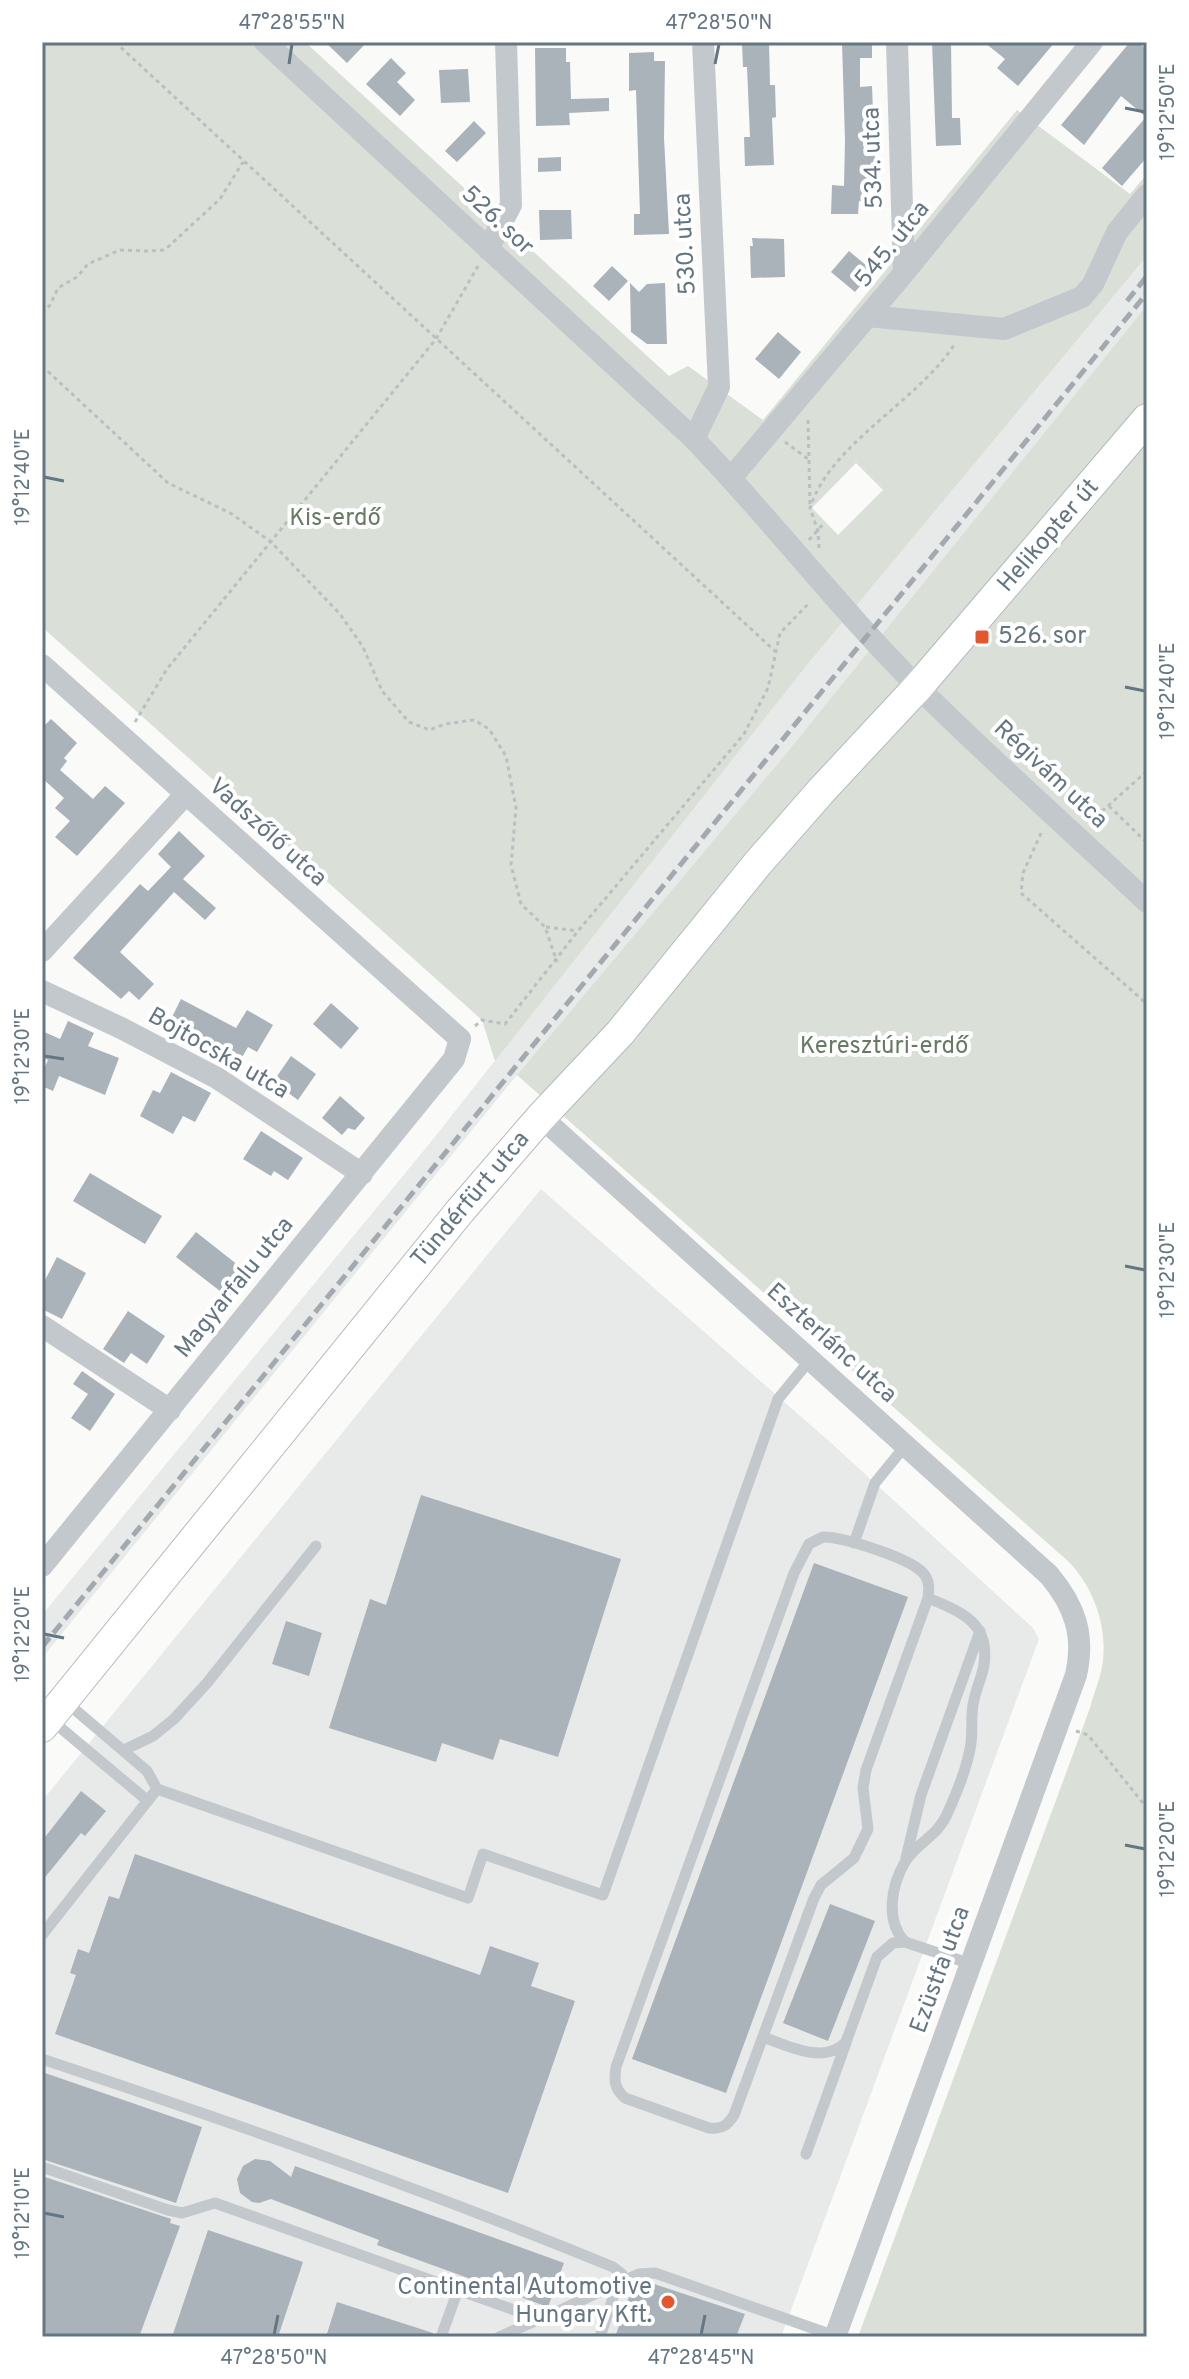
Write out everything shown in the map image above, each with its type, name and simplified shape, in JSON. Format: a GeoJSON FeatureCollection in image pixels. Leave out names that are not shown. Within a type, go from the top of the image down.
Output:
{"type":"FeatureCollection","features":[{"type":"Feature","properties":{"kind":"street","name":"526. sor"},"geometry":{"type":"LineString","coordinates":[[265,42],[694,439],[731,478],[823,588],[918,687]]}},
{"type":"Feature","properties":{"kind":"street"},"geometry":{"type":"LineString","coordinates":[[488,249],[511,205],[506,42]]}},
{"type":"Feature","properties":{"kind":"street","name":"530. utca"},"geometry":{"type":"LineString","coordinates":[[694,439],[719,387],[703,42]]}},
{"type":"Feature","properties":{"kind":"street","name":"534. utca"},"geometry":{"type":"LineString","coordinates":[[897,42],[904,273]]}},
{"type":"Feature","properties":{"kind":"street","name":"545. utca"},"geometry":{"type":"LineString","coordinates":[[731,478],[904,273],[1092,42]]}},
{"type":"Feature","properties":{"kind":"street"},"geometry":{"type":"LineString","coordinates":[[868,316],[1004,329],[1082,297],[1093,284],[1117,232],[1147,195]]}},
{"type":"Feature","properties":{"kind":"street","name":"Helikopter út"},"geometry":{"type":"LineString","coordinates":[[918,687],[1147,419]]}},
{"type":"Feature","properties":{"kind":"street","name":"Vadszőlő utca"},"geometry":{"type":"LineString","coordinates":[[42,665],[460,1039]]}},
{"type":"Feature","properties":{"kind":"street","name":"Régivám utca"},"geometry":{"type":"LineString","coordinates":[[918,687],[1147,902]]}},
{"type":"Feature","properties":{"kind":"street","name":"Tündérfürt utca"},"geometry":{"type":"LineString","coordinates":[[52,1715],[450,1223],[541,1117],[620,1033],[758,863],[918,687]]}},
{"type":"Feature","properties":{"kind":"street"},"geometry":{"type":"LineString","coordinates":[[42,951],[185,795]]}},
{"type":"Feature","properties":{"kind":"street","name":"Bojtocska utca"},"geometry":{"type":"LineString","coordinates":[[42,991],[217,1078],[362,1174]]}},
{"type":"Feature","properties":{"kind":"street","name":"Magyarfalu utca"},"geometry":{"type":"LineString","coordinates":[[42,1566],[454,1059],[460,1039]]}},
{"type":"Feature","properties":{"kind":"street","name":"Eszterlánc utca"},"geometry":{"type":"LineString","coordinates":[[541,1117],[1049,1575],[1062,1590],[1076,1619]]}},
{"type":"Feature","properties":{"kind":"street"},"geometry":{"type":"LineString","coordinates":[[42,1326],[170,1410]]}},
{"type":"Feature","properties":{"kind":"street","name":"Ezüstfa utca"},"geometry":{"type":"LineString","coordinates":[[835,2337],[1057,1726],[1078,1663],[1080,1640],[1076,1619]]}},
{"type":"Feature","properties":{"kind":"lane"},"geometry":{"type":"LineString","coordinates":[[52,1715],[124,1750],[147,1771],[157,1789],[468,1898],[483,1854],[603,1895],[778,1399],[810,1360]]}},
{"type":"Feature","properties":{"kind":"lane"},"geometry":{"type":"LineString","coordinates":[[854,1543],[875,1483],[905,1446]]}},
{"type":"Feature","properties":{"kind":"lane"},"geometry":{"type":"LineString","coordinates":[[823,1537],[840,1537],[854,1543],[913,1564],[925,1575],[929,1586],[928,1598],[866,1770],[863,1788],[868,1829],[854,1858],[821,1885],[814,1898],[734,2115],[727,2125],[719,2129],[709,2128],[625,2098],[617,2091],[614,2081],[616,2067],[801,1556],[809,1544],[823,1537]]}},
{"type":"Feature","properties":{"kind":"lane"},"geometry":{"type":"LineString","coordinates":[[124,1750],[153,1736],[174,1719],[215,1673],[316,1546]]}},
{"type":"Feature","properties":{"kind":"lane"},"geometry":{"type":"LineString","coordinates":[[905,1863],[940,1829],[968,1758],[973,1703],[984,1667],[985,1649],[975,1623],[954,1609],[928,1598]]}},
{"type":"Feature","properties":{"kind":"lane"},"geometry":{"type":"LineString","coordinates":[[905,1942],[897,1934],[892,1919],[892,1899],[905,1863],[921,1795],[980,1630]]}},
{"type":"Feature","properties":{"kind":"lane"},"geometry":{"type":"LineString","coordinates":[[52,1715],[148,1801]]}},
{"type":"Feature","properties":{"kind":"lane"},"geometry":{"type":"LineString","coordinates":[[42,1935],[157,1789]]}},
{"type":"Feature","properties":{"kind":"lane"},"geometry":{"type":"LineString","coordinates":[[806,2154],[877,1957],[893,1943],[905,1942],[971,1964]]}},
{"type":"Feature","properties":{"kind":"lane"},"geometry":{"type":"LineString","coordinates":[[763,2037],[819,2054],[840,2049],[846,2042]]}},
{"type":"Feature","properties":{"kind":"lane"},"geometry":{"type":"LineString","coordinates":[[42,2059],[221,2120],[526,2231],[613,2267],[622,2274],[600,2337]]}},
{"type":"Feature","properties":{"kind":"lane"},"geometry":{"type":"LineString","coordinates":[[42,2167],[182,2213],[215,2203],[523,2314],[546,2317]]}},
{"type":"Feature","properties":{"kind":"lane"},"geometry":{"type":"LineString","coordinates":[[499,2337],[639,2274],[655,2273],[835,2337]]}},
{"type":"Feature","properties":{"kind":"lane"},"geometry":{"type":"LineString","coordinates":[[441,2337],[458,2290]]}},
{"type":"Feature","properties":{"kind":"path"},"geometry":{"type":"LineString","coordinates":[[115,42],[776,652]]}},
{"type":"Feature","properties":{"kind":"path"},"geometry":{"type":"LineString","coordinates":[[42,313],[50,305],[58,288],[77,277],[88,264],[120,250],[163,250],[220,199],[244,161]]}},
{"type":"Feature","properties":{"kind":"path"},"geometry":{"type":"LineString","coordinates":[[124,740],[167,669],[436,339],[488,249]]}},
{"type":"Feature","properties":{"kind":"path"},"geometry":{"type":"LineString","coordinates":[[810,508],[818,490],[837,464],[942,364],[956,342],[959,324]]}},
{"type":"Feature","properties":{"kind":"path"},"geometry":{"type":"LineString","coordinates":[[42,366],[168,483],[232,514],[271,542],[340,614],[363,647],[382,691],[409,722],[430,730],[445,724],[474,720],[489,729],[506,756],[513,786],[516,808],[511,865],[521,904],[545,927],[557,962]]}},
{"type":"Feature","properties":{"kind":"path"},"geometry":{"type":"LineString","coordinates":[[806,389],[810,508],[818,531],[820,552]]}},
{"type":"Feature","properties":{"kind":"path"},"geometry":{"type":"LineString","coordinates":[[770,432],[808,459]]}},
{"type":"Feature","properties":{"kind":"path"},"geometry":{"type":"LineString","coordinates":[[460,1039],[482,1020],[505,1024],[557,962],[578,931],[744,734],[768,688],[780,633],[823,588]]}},
{"type":"Feature","properties":{"kind":"path"},"geometry":{"type":"LineString","coordinates":[[1076,835],[1147,771]]}},
{"type":"Feature","properties":{"kind":"path"},"geometry":{"type":"LineString","coordinates":[[1109,806],[1147,843]]}},
{"type":"Feature","properties":{"kind":"path"},"geometry":{"type":"LineString","coordinates":[[1054,814],[1045,824],[1023,873],[1021,893],[1147,1004]]}},
{"type":"Feature","properties":{"kind":"path"},"geometry":{"type":"LineString","coordinates":[[545,927],[578,931]]}},
{"type":"Feature","properties":{"kind":"path"},"geometry":{"type":"LineString","coordinates":[[1057,1726],[1088,1735],[1147,1808]]}},
{"type":"Feature","properties":{"kind":"shaded area"},"geometry":{"type":"Polygon","coordinates":[[[1147,256],[1147,305],[785,755],[517,1075],[42,1658],[42,1615],[434,1138],[807,665],[1147,256]]]}},
{"type":"Feature","properties":{"kind":"shaded area"},"geometry":{"type":"Polygon","coordinates":[[[541,1189],[830,1442],[1033,1628],[1039,1639],[781,2337],[42,2337],[42,1801],[541,1189]]]}},
{"type":"Feature","properties":{"kind":"green space","name":"Kis-erdő"},"geometry":{"type":"Polygon","coordinates":[[[42,42],[305,42],[669,376],[688,366],[763,420],[1017,110],[1130,194],[1147,174],[1147,256],[807,665],[495,1061],[482,1020],[42,627],[42,42]],[[856,463],[812,508],[838,535],[883,490],[856,463]]]}},
{"type":"Feature","properties":{"kind":"green space","name":"Keresztúri-erdő"},"geometry":{"type":"Polygon","coordinates":[[[1147,305],[1147,2337],[858,2337],[1090,1708],[1103,1660],[1100,1620],[1085,1583],[1069,1562],[517,1075],[785,755],[1147,305]]]}},
{"type":"Feature","properties":{"kind":"building"},"geometry":{"type":"Polygon","coordinates":[[[325,42],[367,42],[347,63],[325,42]]]}},
{"type":"Feature","properties":{"kind":"building"},"geometry":{"type":"Polygon","coordinates":[[[742,42],[769,42],[770,85],[775,85],[776,117],[772,118],[774,165],[745,166],[744,137],[750,137],[747,67],[743,67],[742,42]]]}},
{"type":"Feature","properties":{"kind":"building"},"geometry":{"type":"Polygon","coordinates":[[[842,42],[872,42],[872,58],[860,58],[860,87],[872,86],[875,163],[871,163],[870,202],[859,201],[858,214],[831,214],[832,185],[844,186],[842,42]]]}},
{"type":"Feature","properties":{"kind":"building"},"geometry":{"type":"Polygon","coordinates":[[[932,42],[951,42],[952,118],[960,118],[961,145],[936,146],[932,42]]]}},
{"type":"Feature","properties":{"kind":"building"},"geometry":{"type":"Polygon","coordinates":[[[984,42],[1055,42],[1018,86],[997,68],[1005,59],[984,42]]]}},
{"type":"Feature","properties":{"kind":"building"},"geometry":{"type":"Polygon","coordinates":[[[1130,42],[1138,42],[1147,50],[1147,157],[1122,186],[1102,168],[1146,117],[1121,96],[1084,145],[1061,125],[1130,42]]]}},
{"type":"Feature","properties":{"kind":"building"},"geometry":{"type":"Polygon","coordinates":[[[535,48],[566,48],[566,62],[570,62],[571,99],[609,98],[609,111],[569,113],[570,125],[536,126],[535,48]]]}},
{"type":"Feature","properties":{"kind":"building"},"geometry":{"type":"Polygon","coordinates":[[[654,52],[654,61],[665,61],[664,138],[669,234],[634,235],[634,214],[640,214],[636,90],[629,91],[629,53],[654,52]]]}},
{"type":"Feature","properties":{"kind":"building"},"geometry":{"type":"Polygon","coordinates":[[[391,58],[406,73],[397,82],[415,100],[400,116],[366,84],[391,58]]]}},
{"type":"Feature","properties":{"kind":"building"},"geometry":{"type":"Polygon","coordinates":[[[468,69],[470,102],[441,103],[439,70],[468,69]]]}},
{"type":"Feature","properties":{"kind":"building"},"geometry":{"type":"Polygon","coordinates":[[[474,121],[486,133],[457,162],[445,151],[474,121]]]}},
{"type":"Feature","properties":{"kind":"building"},"geometry":{"type":"Polygon","coordinates":[[[561,157],[561,171],[538,172],[538,158],[561,157]]]}},
{"type":"Feature","properties":{"kind":"building"},"geometry":{"type":"Polygon","coordinates":[[[539,210],[571,210],[572,239],[540,240],[539,210]]]}},
{"type":"Feature","properties":{"kind":"building"},"geometry":{"type":"Polygon","coordinates":[[[752,238],[784,239],[785,277],[751,278],[752,238]]]}},
{"type":"Feature","properties":{"kind":"building"},"geometry":{"type":"Polygon","coordinates":[[[849,251],[873,271],[855,292],[831,272],[849,251]]]}},
{"type":"Feature","properties":{"kind":"building"},"geometry":{"type":"Polygon","coordinates":[[[612,266],[628,281],[609,301],[593,286],[612,266]]]}},
{"type":"Feature","properties":{"kind":"building"},"geometry":{"type":"Polygon","coordinates":[[[630,283],[639,292],[647,284],[665,283],[667,344],[647,344],[631,332],[630,283]]]}},
{"type":"Feature","properties":{"kind":"building"},"geometry":{"type":"Polygon","coordinates":[[[778,332],[801,352],[779,379],[755,359],[778,332]]]}},
{"type":"Feature","properties":{"kind":"building"},"geometry":{"type":"Polygon","coordinates":[[[51,719],[77,743],[64,758],[67,761],[60,770],[93,799],[105,786],[125,803],[77,856],[55,837],[70,821],[55,808],[64,798],[42,778],[42,728],[51,719]]]}},
{"type":"Feature","properties":{"kind":"building"},"geometry":{"type":"Polygon","coordinates":[[[179,831],[205,856],[183,879],[216,908],[205,920],[174,892],[120,952],[154,984],[139,1000],[129,991],[121,999],[73,958],[140,884],[148,891],[171,867],[158,854],[179,831]]]}},
{"type":"Feature","properties":{"kind":"building"},"geometry":{"type":"Polygon","coordinates":[[[181,999],[236,1028],[247,1010],[273,1025],[257,1052],[248,1047],[237,1066],[167,1027],[181,999]]]}},
{"type":"Feature","properties":{"kind":"building"},"geometry":{"type":"Polygon","coordinates":[[[331,1003],[359,1028],[341,1049],[313,1024],[331,1003]]]}},
{"type":"Feature","properties":{"kind":"building"},"geometry":{"type":"Polygon","coordinates":[[[68,1021],[94,1033],[88,1046],[119,1058],[105,1095],[59,1076],[53,1091],[42,1086],[42,1073],[48,1060],[42,1057],[42,1031],[60,1039],[68,1021]]]}},
{"type":"Feature","properties":{"kind":"building"},"geometry":{"type":"Polygon","coordinates":[[[291,1056],[316,1074],[298,1100],[273,1082],[291,1056]]]}},
{"type":"Feature","properties":{"kind":"building"},"geometry":{"type":"Polygon","coordinates":[[[171,1072],[211,1093],[195,1122],[183,1116],[173,1134],[140,1116],[153,1090],[160,1093],[171,1072]]]}},
{"type":"Feature","properties":{"kind":"building"},"geometry":{"type":"Polygon","coordinates":[[[340,1096],[365,1118],[355,1130],[348,1128],[342,1135],[322,1118],[340,1096]]]}},
{"type":"Feature","properties":{"kind":"building"},"geometry":{"type":"Polygon","coordinates":[[[261,1131],[303,1158],[288,1180],[274,1171],[271,1176],[243,1159],[261,1131]]]}},
{"type":"Feature","properties":{"kind":"building"},"geometry":{"type":"Polygon","coordinates":[[[90,1173],[162,1216],[145,1244],[73,1201],[90,1173]]]}},
{"type":"Feature","properties":{"kind":"building"},"geometry":{"type":"Polygon","coordinates":[[[196,1232],[248,1273],[229,1298],[176,1257],[196,1232]]]}},
{"type":"Feature","properties":{"kind":"building"},"geometry":{"type":"Polygon","coordinates":[[[57,1257],[86,1273],[62,1319],[42,1309],[42,1286],[57,1257]]]}},
{"type":"Feature","properties":{"kind":"building"},"geometry":{"type":"Polygon","coordinates":[[[128,1311],[165,1336],[147,1364],[131,1353],[124,1363],[103,1349],[128,1311]]]}},
{"type":"Feature","properties":{"kind":"building"},"geometry":{"type":"Polygon","coordinates":[[[82,1371],[115,1394],[90,1431],[71,1418],[88,1394],[73,1384],[82,1371]]]}},
{"type":"Feature","properties":{"kind":"building"},"geometry":{"type":"Polygon","coordinates":[[[421,1495],[621,1559],[558,1757],[500,1739],[493,1760],[442,1743],[436,1762],[329,1728],[370,1599],[386,1605],[421,1495]]]}},
{"type":"Feature","properties":{"kind":"building"},"geometry":{"type":"Polygon","coordinates":[[[814,1563],[908,1597],[726,2093],[632,2059],[814,1563]]]}},
{"type":"Feature","properties":{"kind":"building"},"geometry":{"type":"Polygon","coordinates":[[[286,1621],[322,1633],[309,1676],[272,1664],[286,1621]]]}},
{"type":"Feature","properties":{"kind":"building"},"geometry":{"type":"Polygon","coordinates":[[[81,1791],[106,1811],[85,1836],[81,1833],[42,1881],[42,1841],[81,1791]]]}},
{"type":"Feature","properties":{"kind":"building"},"geometry":{"type":"Polygon","coordinates":[[[135,1854],[480,1975],[490,1946],[539,1963],[531,1986],[575,2001],[508,2193],[55,2034],[76,1975],[70,1973],[78,1949],[89,1953],[109,1896],[119,1899],[135,1854]]]}},
{"type":"Feature","properties":{"kind":"building"},"geometry":{"type":"Polygon","coordinates":[[[830,1904],[875,1921],[828,2041],[783,2023],[830,1904]]]}},
{"type":"Feature","properties":{"kind":"building"},"geometry":{"type":"Polygon","coordinates":[[[42,2072],[202,2127],[176,2203],[42,2159],[42,2072]]]}},
{"type":"Feature","properties":{"kind":"building"},"geometry":{"type":"Polygon","coordinates":[[[255,2159],[270,2161],[291,2177],[295,2166],[564,2263],[548,2307],[377,2245],[379,2240],[271,2199],[252,2202],[240,2193],[237,2179],[243,2166],[255,2159]]]}},
{"type":"Feature","properties":{"kind":"building"},"geometry":{"type":"Polygon","coordinates":[[[42,2176],[171,2219],[170,2223],[180,2226],[139,2337],[42,2337],[42,2176]]]}},
{"type":"Feature","properties":{"kind":"building"},"geometry":{"type":"Polygon","coordinates":[[[208,2230],[303,2262],[278,2337],[172,2337],[208,2230]]]}},
{"type":"Feature","properties":{"kind":"building","name":"Continental Automotive Hungary Kft."},"geometry":{"type":"Polygon","coordinates":[[[648,2282],[745,2314],[736,2337],[615,2337],[633,2286],[645,2290],[648,2282]]]}},
{"type":"Feature","properties":{"kind":"building"},"geometry":{"type":"Polygon","coordinates":[[[337,2302],[433,2333],[433,2337],[326,2337],[337,2302]]]}},
{"type":"Feature","properties":{"kind":"railway"},"geometry":{"type":"LineString","coordinates":[[1127,301],[1147,276]]}},
{"type":"Feature","properties":{"kind":"railway"},"geometry":{"type":"LineString","coordinates":[[42,1647],[1147,293]]}},
{"type":"Feature","properties":{"kind":"place","name":"526. sor"},"geometry":{"type":"Point","coordinates":[982,637]}},
{"type":"Feature","properties":{"kind":"place","name":"Continental Automotive Hungary Kft."},"geometry":{"type":"Point","coordinates":[668,2302]}}]}
